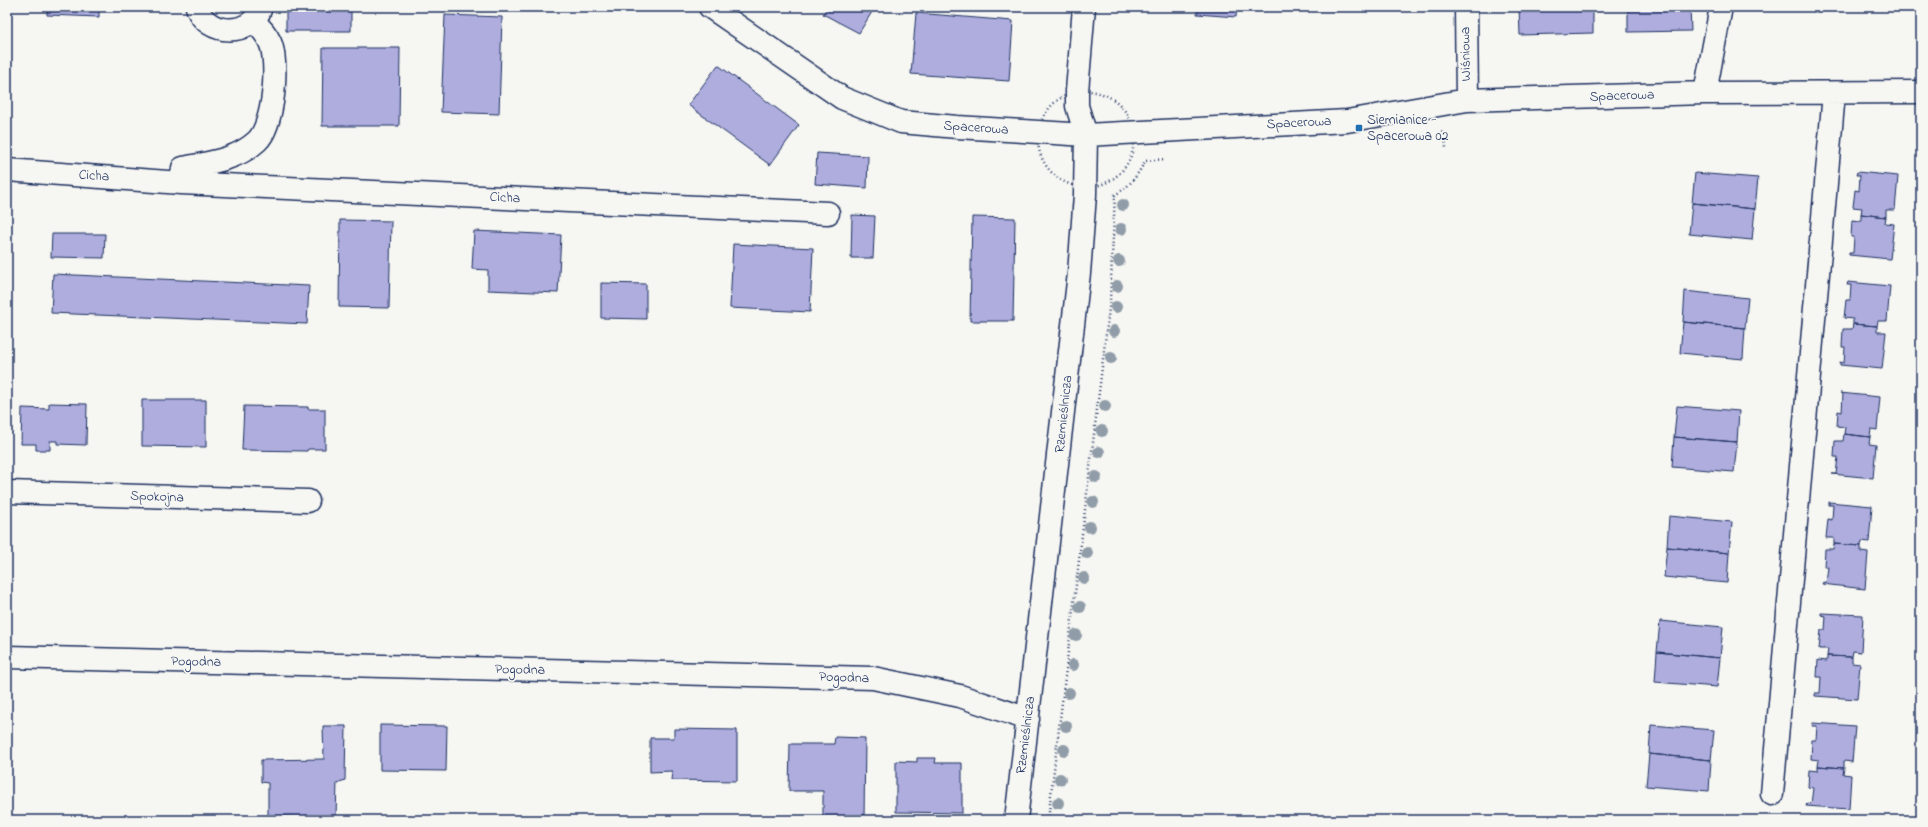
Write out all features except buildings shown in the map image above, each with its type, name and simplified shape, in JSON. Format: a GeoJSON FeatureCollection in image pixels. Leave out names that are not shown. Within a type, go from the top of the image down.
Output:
{"type":"FeatureCollection","features":[{"type":"Feature","properties":{"kind":"street"},"geometry":{"type":"LineString","coordinates":[[181,183],[183,168],[227,159],[244,151],[258,141],[266,128],[271,113],[275,58],[270,42],[257,14],[244,27],[234,30],[223,29],[213,26],[205,20],[197,7]]}},
{"type":"Feature","properties":{"kind":"street","name":"Spacerowa"},"geometry":{"type":"LineString","coordinates":[[710,7],[842,98],[900,122],[957,127],[1086,135],[1347,121],[1467,100],[1705,93],[1921,92]]}},
{"type":"Feature","properties":{"kind":"street","name":"Rzemieślnicza"},"geometry":{"type":"LineString","coordinates":[[1016,820],[1080,273],[1085,195],[1086,135],[1077,106],[1077,99],[1084,7]]}},
{"type":"Feature","properties":{"kind":"street","name":"Wiśniowa"},"geometry":{"type":"LineString","coordinates":[[1466,7],[1467,100]]}},
{"type":"Feature","properties":{"kind":"street"},"geometry":{"type":"LineString","coordinates":[[1705,93],[1721,7]]}},
{"type":"Feature","properties":{"kind":"street"},"geometry":{"type":"LineString","coordinates":[[1772,794],[1834,93]]}},
{"type":"Feature","properties":{"kind":"street","name":"Cicha"},"geometry":{"type":"LineString","coordinates":[[7,170],[181,183],[828,213]]}},
{"type":"Feature","properties":{"kind":"street","name":"Spokojna"},"geometry":{"type":"LineString","coordinates":[[7,492],[308,501]]}},
{"type":"Feature","properties":{"kind":"street","name":"Pogodna"},"geometry":{"type":"LineString","coordinates":[[7,657],[873,678],[960,696],[1028,719]]}},
{"type":"Feature","properties":{"kind":"path"},"geometry":{"type":"LineString","coordinates":[[1048,820],[1110,300],[1115,196]]}},
{"type":"Feature","properties":{"kind":"place","name":"Siemianice - Spacerowa 02"},"geometry":{"type":"Point","coordinates":[1359,128]}}]}
